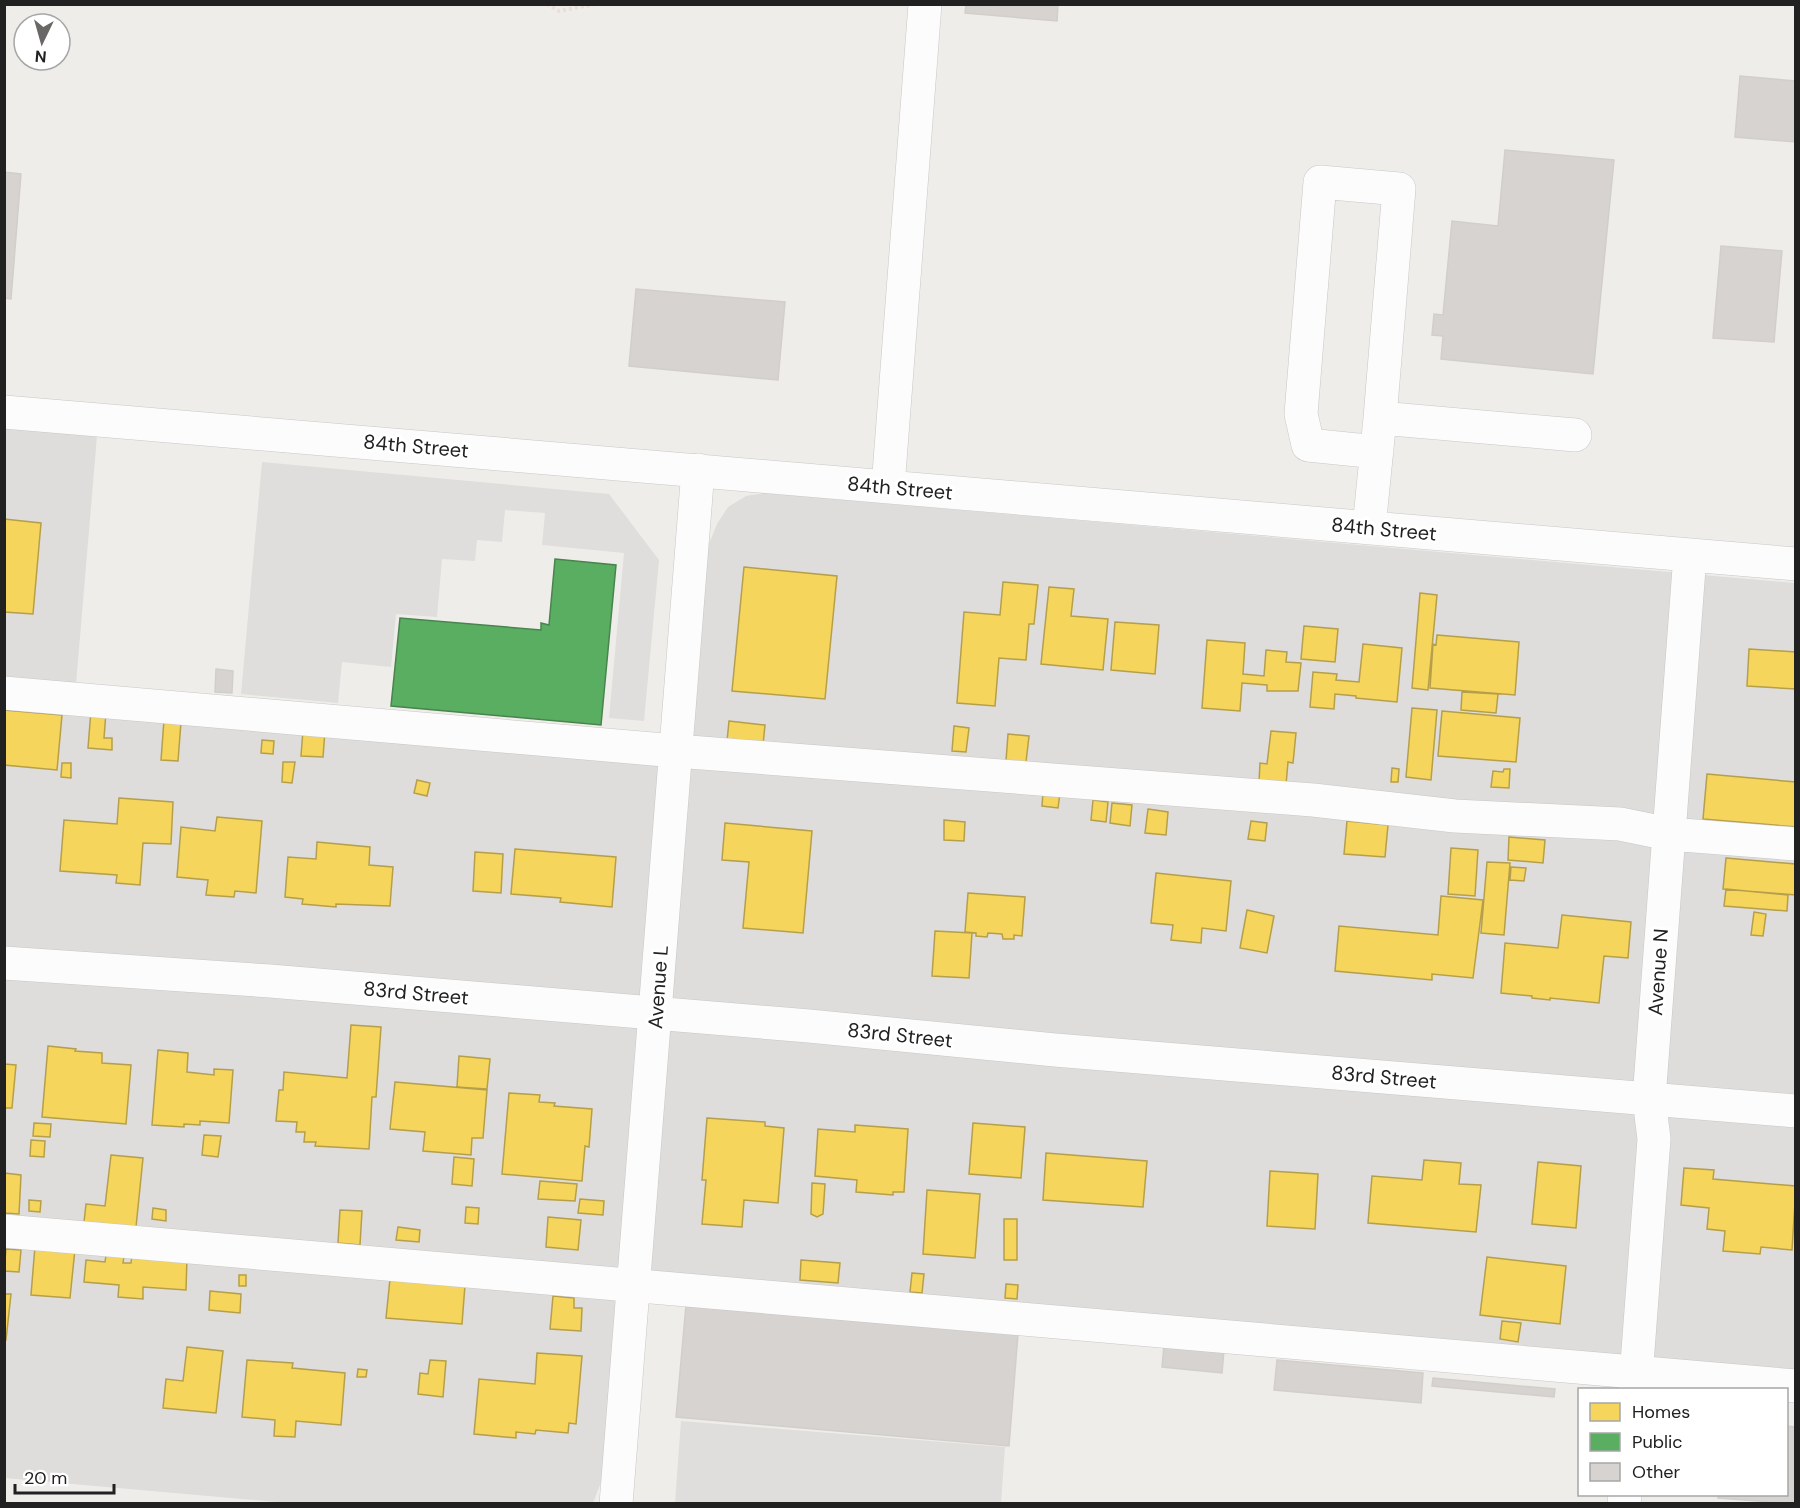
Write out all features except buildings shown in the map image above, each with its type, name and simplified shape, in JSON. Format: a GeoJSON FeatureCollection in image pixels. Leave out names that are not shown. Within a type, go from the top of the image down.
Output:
{"type":"FeatureCollection","features":[{"type":"Feature","properties":{"kind":"street"},"geometry":{"type":"LineString","coordinates":[[888,487],[925,4]]}},
{"type":"Feature","properties":{"kind":"street"},"geometry":{"type":"LineString","coordinates":[[1369,528],[1377,452],[1399,189],[1320,182],[1301,414],[1308,445],[1377,452]]}},
{"type":"Feature","properties":{"kind":"street","name":"84th Street"},"geometry":{"type":"LineString","coordinates":[[4,411],[1796,564]]}},
{"type":"Feature","properties":{"kind":"street"},"geometry":{"type":"LineString","coordinates":[[1380,418],[1575,435]]}},
{"type":"Feature","properties":{"kind":"street","name":"Avenue L"},"geometry":{"type":"LineString","coordinates":[[616,1503],[698,470]]}},
{"type":"Feature","properties":{"kind":"street","name":"Avenue N"},"geometry":{"type":"LineString","coordinates":[[1636,1381],[1654,1139],[1649,1098],[1690,555]]}},
{"type":"Feature","properties":{"kind":"street"},"geometry":{"type":"LineString","coordinates":[[4,693],[676,751],[1313,800],[1455,816],[1620,824],[1669,834],[1796,844]]}},
{"type":"Feature","properties":{"kind":"street","name":"83rd Street"},"geometry":{"type":"LineString","coordinates":[[4,963],[282,982],[809,1026],[1067,1051],[1796,1111]]}},
{"type":"Feature","properties":{"kind":"street"},"geometry":{"type":"LineString","coordinates":[[4,1231],[633,1286],[1636,1381],[1796,1386]]}},
{"type":"Feature","properties":{"kind":"path"},"geometry":{"type":"LineString","coordinates":[[547,4],[559,11],[596,4]]}},
{"type":"Feature","properties":{"kind":"shaded area"},"geometry":{"type":"Polygon","coordinates":[[[4,428],[97,436],[74,708],[687,761],[707,549],[717,524],[728,507],[746,496],[764,493],[1795,583],[1795,1372],[626,1269],[603,1477],[593,1503],[298,1504],[5,1478],[4,428]]]}},
{"type":"Feature","properties":{"kind":"shaded area"},"geometry":{"type":"Polygon","coordinates":[[[262,462],[609,494],[659,560],[644,721],[609,718],[624,553],[542,545],[545,513],[505,510],[502,542],[477,540],[475,561],[442,559],[437,617],[396,614],[391,667],[342,662],[338,703],[241,694],[262,462]]]}},
{"type":"Feature","properties":{"kind":"shaded area"},"geometry":{"type":"Polygon","coordinates":[[[681,1421],[1005,1447],[1001,1503],[675,1503],[681,1421]]]}}]}
